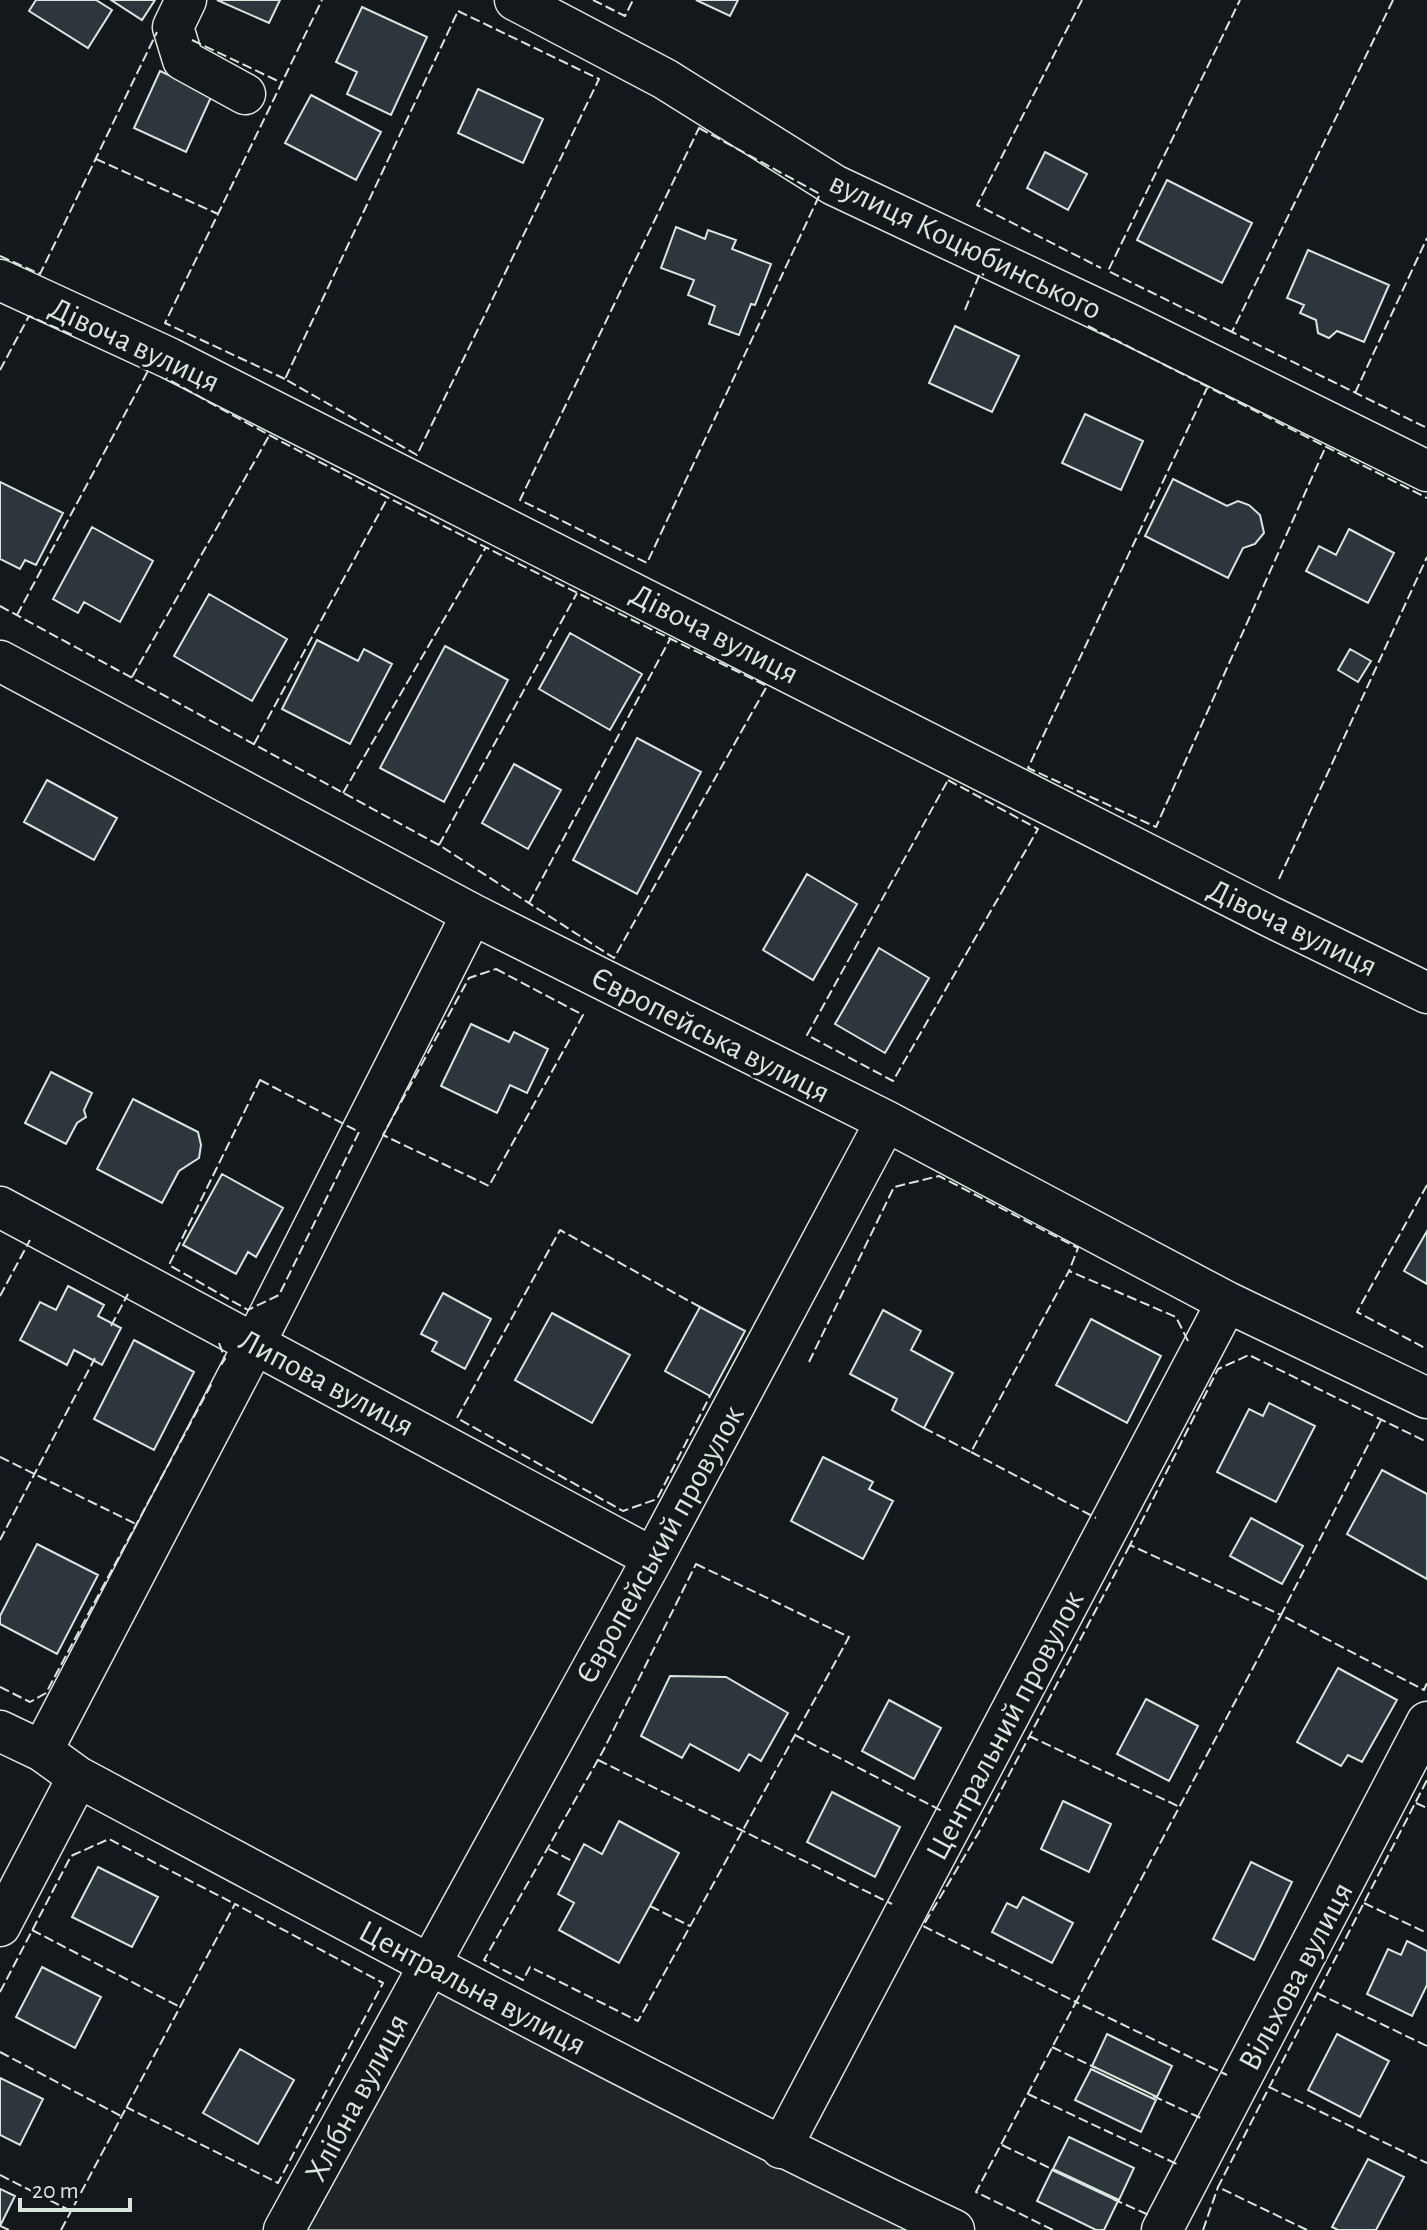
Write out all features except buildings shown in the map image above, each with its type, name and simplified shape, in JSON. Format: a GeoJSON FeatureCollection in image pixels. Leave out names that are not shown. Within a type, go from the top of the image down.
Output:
{"type":"FeatureCollection","features":[{"type":"Feature","properties":{"kind":"street"},"geometry":{"type":"LineString","coordinates":[[186,0],[173,27],[183,60],[245,94]]}},
{"type":"Feature","properties":{"kind":"street","name":"вулиця Коцюбинського"},"geometry":{"type":"LineString","coordinates":[[515,0],[665,79],[834,185],[1131,325],[1427,471]]}},
{"type":"Feature","properties":{"kind":"street","name":"Дівоча вулиця"},"geometry":{"type":"LineString","coordinates":[[0,280],[183,365],[1269,916],[1427,993]]}},
{"type":"Feature","properties":{"kind":"street","name":"Європейська вулиця"},"geometry":{"type":"LineString","coordinates":[[0,661],[472,914],[886,1121],[1227,1302],[1427,1398]]}},
{"type":"Feature","properties":{"kind":"street"},"geometry":{"type":"LineString","coordinates":[[42,1751],[255,1343],[472,914]]}},
{"type":"Feature","properties":{"kind":"street","name":"Європейський провулок"},"geometry":{"type":"LineString","coordinates":[[428,1964],[653,1558],[886,1121]]}},
{"type":"Feature","properties":{"kind":"street","name":"Липова вулиця"},"geometry":{"type":"LineString","coordinates":[[0,1207],[653,1558]]}},
{"type":"Feature","properties":{"kind":"street","name":"Центральний провулок"},"geometry":{"type":"LineString","coordinates":[[781,2148],[1227,1302]]}},
{"type":"Feature","properties":{"kind":"street","name":"Вільхова вулиця"},"geometry":{"type":"LineString","coordinates":[[1162,2230],[1427,1722]]}},
{"type":"Feature","properties":{"kind":"street","name":"Центральна вулиця"},"geometry":{"type":"LineString","coordinates":[[0,1731],[42,1751],[78,1777],[428,1964],[781,2148],[954,2230]]}},
{"type":"Feature","properties":{"kind":"street"},"geometry":{"type":"LineString","coordinates":[[0,1926],[78,1777]]}},
{"type":"Feature","properties":{"kind":"street","name":"Хлібна вулиця"},"geometry":{"type":"LineString","coordinates":[[284,2230],[428,1964]]}},
{"type":"Feature","properties":{"kind":"shaded area"},"geometry":{"type":"Polygon","coordinates":[[[428,1964],[963,2230],[284,2230],[428,1964]]]}},
{"type":"Feature","properties":{"kind":"fence"},"geometry":{"type":"LineString","coordinates":[[285,379],[165,323],[322,0]]}},
{"type":"Feature","properties":{"kind":"fence"},"geometry":{"type":"LineString","coordinates":[[593,0],[625,16],[633,0]]}},
{"type":"Feature","properties":{"kind":"fence"},"geometry":{"type":"LineString","coordinates":[[1082,0],[977,205],[1101,268]]}},
{"type":"Feature","properties":{"kind":"fence"},"geometry":{"type":"LineString","coordinates":[[1232,332],[1108,271],[1240,0]]}},
{"type":"Feature","properties":{"kind":"fence"},"geometry":{"type":"LineString","coordinates":[[1393,0],[1232,332],[1427,428]]}},
{"type":"Feature","properties":{"kind":"fence"},"geometry":{"type":"LineString","coordinates":[[458,11],[599,79],[417,455],[285,379],[458,11]]}},
{"type":"Feature","properties":{"kind":"fence"},"geometry":{"type":"LineString","coordinates":[[0,256],[40,274],[157,32]]}},
{"type":"Feature","properties":{"kind":"fence"},"geometry":{"type":"LineString","coordinates":[[192,40],[282,83]]}},
{"type":"Feature","properties":{"kind":"fence"},"geometry":{"type":"LineString","coordinates":[[699,128],[820,194],[647,563],[520,500],[699,128]]}},
{"type":"Feature","properties":{"kind":"fence"},"geometry":{"type":"LineString","coordinates":[[96,159],[218,214]]}},
{"type":"Feature","properties":{"kind":"fence"},"geometry":{"type":"LineString","coordinates":[[1355,393],[1427,238]]}},
{"type":"Feature","properties":{"kind":"fence"},"geometry":{"type":"LineString","coordinates":[[965,310],[980,273],[984,275]]}},
{"type":"Feature","properties":{"kind":"fence"},"geometry":{"type":"LineString","coordinates":[[0,370],[29,316],[75,336]]}},
{"type":"Feature","properties":{"kind":"fence"},"geometry":{"type":"LineString","coordinates":[[1088,326],[1427,498]]}},
{"type":"Feature","properties":{"kind":"fence"},"geometry":{"type":"LineString","coordinates":[[17,615],[149,369]]}},
{"type":"Feature","properties":{"kind":"fence"},"geometry":{"type":"LineString","coordinates":[[0,606],[439,845],[614,958],[767,686],[389,498],[166,378]]}},
{"type":"Feature","properties":{"kind":"fence"},"geometry":{"type":"LineString","coordinates":[[1208,386],[1028,768],[1156,827],[1326,446]]}},
{"type":"Feature","properties":{"kind":"fence"},"geometry":{"type":"LineString","coordinates":[[132,677],[269,436]]}},
{"type":"Feature","properties":{"kind":"fence"},"geometry":{"type":"LineString","coordinates":[[254,744],[388,497]]}},
{"type":"Feature","properties":{"kind":"fence"},"geometry":{"type":"LineString","coordinates":[[343,793],[486,547]]}},
{"type":"Feature","properties":{"kind":"fence"},"geometry":{"type":"LineString","coordinates":[[1279,879],[1427,557]]}},
{"type":"Feature","properties":{"kind":"fence"},"geometry":{"type":"LineString","coordinates":[[439,845],[577,593]]}},
{"type":"Feature","properties":{"kind":"fence"},"geometry":{"type":"LineString","coordinates":[[529,903],[670,639]]}},
{"type":"Feature","properties":{"kind":"fence"},"geometry":{"type":"LineString","coordinates":[[948,780],[1038,829],[893,1081],[807,1035],[948,780]]}},
{"type":"Feature","properties":{"kind":"fence"},"geometry":{"type":"LineString","coordinates":[[496,969],[583,1015],[489,1186],[383,1135],[469,978],[496,969]]}},
{"type":"Feature","properties":{"kind":"fence"},"geometry":{"type":"LineString","coordinates":[[260,1080],[359,1132],[279,1295],[248,1310],[169,1265],[260,1080]]}},
{"type":"Feature","properties":{"kind":"fence"},"geometry":{"type":"LineString","coordinates":[[809,1362],[894,1187],[939,1176],[1078,1248],[1069,1271]]}},
{"type":"Feature","properties":{"kind":"fence"},"geometry":{"type":"LineString","coordinates":[[1427,1185],[1357,1312],[1427,1349]]}},
{"type":"Feature","properties":{"kind":"fence"},"geometry":{"type":"LineString","coordinates":[[700,1307],[560,1230],[457,1418],[623,1511],[657,1499],[710,1396]]}},
{"type":"Feature","properties":{"kind":"fence"},"geometry":{"type":"LineString","coordinates":[[0,1296],[30,1240]]}},
{"type":"Feature","properties":{"kind":"fence"},"geometry":{"type":"LineString","coordinates":[[924,1428],[971,1452],[1069,1271],[1176,1317],[1189,1343]]}},
{"type":"Feature","properties":{"kind":"fence"},"geometry":{"type":"LineString","coordinates":[[111,1326],[128,1294]]}},
{"type":"Feature","properties":{"kind":"fence"},"geometry":{"type":"LineString","coordinates":[[219,1343],[225,1359],[221,1365]]}},
{"type":"Feature","properties":{"kind":"fence"},"geometry":{"type":"LineString","coordinates":[[1130,1545],[979,1832],[923,1926],[1076,2002],[1281,1615],[1130,1545],[1218,1369],[1249,1355],[1427,1442]]}},
{"type":"Feature","properties":{"kind":"fence"},"geometry":{"type":"LineString","coordinates":[[0,1540],[95,1358]]}},
{"type":"Feature","properties":{"kind":"fence"},"geometry":{"type":"LineString","coordinates":[[0,1687],[30,1702],[46,1693],[212,1383]]}},
{"type":"Feature","properties":{"kind":"fence"},"geometry":{"type":"LineString","coordinates":[[1381,1420],[1281,1615],[1424,1690],[1427,1683]]}},
{"type":"Feature","properties":{"kind":"fence"},"geometry":{"type":"LineString","coordinates":[[971,1452],[1096,1518]]}},
{"type":"Feature","properties":{"kind":"fence"},"geometry":{"type":"LineString","coordinates":[[0,1457],[136,1524]]}},
{"type":"Feature","properties":{"kind":"fence"},"geometry":{"type":"LineString","coordinates":[[696,1564],[849,1637],[638,2021],[530,1967],[523,1980],[484,1960],[603,1751],[696,1564]]}},
{"type":"Feature","properties":{"kind":"fence"},"geometry":{"type":"LineString","coordinates":[[795,1735],[942,1811]]}},
{"type":"Feature","properties":{"kind":"fence"},"geometry":{"type":"LineString","coordinates":[[1029,1736],[1180,1807]]}},
{"type":"Feature","properties":{"kind":"fence"},"geometry":{"type":"LineString","coordinates":[[598,1760],[892,1904]]}},
{"type":"Feature","properties":{"kind":"fence"},"geometry":{"type":"LineString","coordinates":[[1307,2230],[1218,2187],[1427,1780]]}},
{"type":"Feature","properties":{"kind":"fence"},"geometry":{"type":"LineString","coordinates":[[1416,1803],[1427,1808]]}},
{"type":"Feature","properties":{"kind":"fence"},"geometry":{"type":"LineString","coordinates":[[0,1992],[71,1856],[109,1839],[235,1904]]}},
{"type":"Feature","properties":{"kind":"fence"},"geometry":{"type":"LineString","coordinates":[[549,1849],[574,1862]]}},
{"type":"Feature","properties":{"kind":"fence"},"geometry":{"type":"LineString","coordinates":[[1364,1903],[1427,1933]]}},
{"type":"Feature","properties":{"kind":"fence"},"geometry":{"type":"LineString","coordinates":[[61,2230],[235,1904],[383,1983],[278,2183],[126,2107]]}},
{"type":"Feature","properties":{"kind":"fence"},"geometry":{"type":"LineString","coordinates":[[650,1906],[690,1926]]}},
{"type":"Feature","properties":{"kind":"fence"},"geometry":{"type":"LineString","coordinates":[[32,1930],[180,2007]]}},
{"type":"Feature","properties":{"kind":"fence"},"geometry":{"type":"LineString","coordinates":[[1317,1993],[1427,2046]]}},
{"type":"Feature","properties":{"kind":"fence"},"geometry":{"type":"LineString","coordinates":[[1053,2230],[976,2192],[1076,2002],[1227,2075]]}},
{"type":"Feature","properties":{"kind":"fence"},"geometry":{"type":"LineString","coordinates":[[1052,2047],[1096,2068]]}},
{"type":"Feature","properties":{"kind":"fence"},"geometry":{"type":"LineString","coordinates":[[0,2052],[121,2116]]}},
{"type":"Feature","properties":{"kind":"fence"},"geometry":{"type":"LineString","coordinates":[[1269,2087],[1427,2163]]}},
{"type":"Feature","properties":{"kind":"fence"},"geometry":{"type":"LineString","coordinates":[[1028,2094],[1179,2165]]}},
{"type":"Feature","properties":{"kind":"fence"},"geometry":{"type":"LineString","coordinates":[[1153,2096],[1203,2119]]}},
{"type":"Feature","properties":{"kind":"fence"},"geometry":{"type":"LineString","coordinates":[[1002,2145],[1056,2171]]}},
{"type":"Feature","properties":{"kind":"fence"},"geometry":{"type":"LineString","coordinates":[[0,2175],[71,2211]]}},
{"type":"Feature","properties":{"kind":"fence"},"geometry":{"type":"LineString","coordinates":[[1203,2230],[1218,2187]]}},
{"type":"Feature","properties":{"kind":"fence"},"geometry":{"type":"LineString","coordinates":[[1113,2199],[1151,2216]]}},
{"type":"Feature","properties":{"kind":"fence"},"geometry":{"type":"LineString","coordinates":[[0,2226],[9,2230]]}}]}
